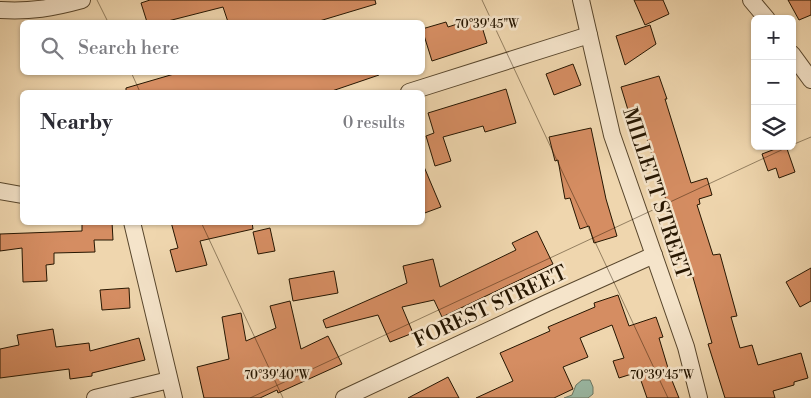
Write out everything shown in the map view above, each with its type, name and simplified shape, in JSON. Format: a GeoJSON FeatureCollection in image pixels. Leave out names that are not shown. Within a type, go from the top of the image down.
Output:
{"type":"FeatureCollection","features":[{"type":"Feature","properties":{"kind":"street"},"geometry":{"type":"LineString","coordinates":[[0,10],[49,9],[82,0]]}},
{"type":"Feature","properties":{"kind":"street","name":"MILLETT STREET"},"geometry":{"type":"LineString","coordinates":[[581,0],[612,134],[686,347],[699,398]]}},
{"type":"Feature","properties":{"kind":"street"},"geometry":{"type":"LineString","coordinates":[[752,0],[764,15]]}},
{"type":"Feature","properties":{"kind":"street"},"geometry":{"type":"LineString","coordinates":[[415,90],[589,35]]}},
{"type":"Feature","properties":{"kind":"street"},"geometry":{"type":"LineString","coordinates":[[796,59],[811,80]]}},
{"type":"Feature","properties":{"kind":"street"},"geometry":{"type":"LineString","coordinates":[[0,191],[20,195]]}},
{"type":"Feature","properties":{"kind":"street"},"geometry":{"type":"LineString","coordinates":[[133,225],[174,398]]}},
{"type":"Feature","properties":{"kind":"street","name":"FOREST STREET"},"geometry":{"type":"LineString","coordinates":[[344,398],[547,302],[654,255]]}},
{"type":"Feature","properties":{"kind":"street"},"geometry":{"type":"LineString","coordinates":[[95,398],[169,380]]}},
{"type":"Feature","properties":{"kind":"shaded area"},"geometry":{"type":"Polygon","coordinates":[[[582,380],[590,380],[593,394],[588,398],[564,398],[572,395],[576,385],[582,380]]]}},
{"type":"Feature","properties":{"kind":"building"},"geometry":{"type":"Polygon","coordinates":[[[150,0],[375,0],[376,4],[323,20],[227,20],[223,7],[172,20],[146,20],[141,3],[150,0]]]}},
{"type":"Feature","properties":{"kind":"building"},"geometry":{"type":"Polygon","coordinates":[[[634,0],[663,0],[669,14],[645,25],[634,0]]]}},
{"type":"Feature","properties":{"kind":"building"},"geometry":{"type":"Polygon","coordinates":[[[788,0],[811,0],[811,15],[799,20],[788,0]]]}},
{"type":"Feature","properties":{"kind":"building"},"geometry":{"type":"Polygon","coordinates":[[[479,17],[487,43],[432,61],[425,39],[425,28],[446,22],[448,27],[479,17]]]}},
{"type":"Feature","properties":{"kind":"building"},"geometry":{"type":"Polygon","coordinates":[[[650,25],[656,44],[625,65],[616,36],[650,25]]]}},
{"type":"Feature","properties":{"kind":"building"},"geometry":{"type":"Polygon","coordinates":[[[573,64],[581,85],[554,95],[546,74],[573,64]]]}},
{"type":"Feature","properties":{"kind":"building"},"geometry":{"type":"Polygon","coordinates":[[[171,75],[379,75],[335,90],[126,90],[126,88],[171,75]]]}},
{"type":"Feature","properties":{"kind":"building"},"geometry":{"type":"Polygon","coordinates":[[[659,76],[691,183],[707,178],[712,195],[699,199],[700,204],[697,205],[713,255],[720,254],[737,316],[731,317],[740,348],[752,345],[758,365],[801,353],[808,378],[794,382],[794,385],[773,391],[775,398],[725,398],[708,344],[712,343],[683,243],[681,243],[672,213],[670,213],[637,107],[628,110],[621,87],[659,76]]]}},
{"type":"Feature","properties":{"kind":"building"},"geometry":{"type":"Polygon","coordinates":[[[506,89],[516,123],[485,132],[483,126],[443,137],[451,161],[435,166],[426,136],[434,133],[428,113],[506,89]]]}},
{"type":"Feature","properties":{"kind":"building"},"geometry":{"type":"Polygon","coordinates":[[[591,128],[606,199],[617,236],[594,243],[589,226],[580,229],[570,198],[565,199],[558,160],[555,161],[549,137],[591,128]]]}},
{"type":"Feature","properties":{"kind":"building"},"geometry":{"type":"Polygon","coordinates":[[[772,150],[787,150],[795,172],[779,178],[776,168],[768,171],[762,154],[772,150]]]}},
{"type":"Feature","properties":{"kind":"building"},"geometry":{"type":"Polygon","coordinates":[[[425,169],[441,207],[425,213],[425,169]]]}},
{"type":"Feature","properties":{"kind":"building"},"geometry":{"type":"Polygon","coordinates":[[[82,225],[112,225],[113,240],[94,240],[95,252],[54,253],[54,264],[46,265],[47,281],[23,282],[22,248],[0,251],[0,234],[82,231],[82,225]]]}},
{"type":"Feature","properties":{"kind":"building"},"geometry":{"type":"Polygon","coordinates":[[[172,225],[252,225],[253,229],[200,241],[207,265],[176,272],[170,250],[178,248],[172,225]]]}},
{"type":"Feature","properties":{"kind":"building"},"geometry":{"type":"Polygon","coordinates":[[[270,228],[275,251],[258,254],[253,232],[270,228]]]}},
{"type":"Feature","properties":{"kind":"building"},"geometry":{"type":"Polygon","coordinates":[[[537,231],[553,264],[442,317],[434,300],[402,307],[413,333],[390,342],[378,315],[326,328],[323,320],[407,283],[403,266],[433,259],[440,287],[516,250],[512,243],[537,231]]]}},
{"type":"Feature","properties":{"kind":"building"},"geometry":{"type":"Polygon","coordinates":[[[811,268],[811,301],[800,307],[786,282],[811,268]]]}},
{"type":"Feature","properties":{"kind":"building"},"geometry":{"type":"Polygon","coordinates":[[[334,271],[338,293],[293,301],[289,279],[334,271]]]}},
{"type":"Feature","properties":{"kind":"building"},"geometry":{"type":"Polygon","coordinates":[[[129,288],[130,308],[102,310],[100,290],[129,288]]]}},
{"type":"Feature","properties":{"kind":"building"},"geometry":{"type":"Polygon","coordinates":[[[618,295],[629,326],[656,317],[663,337],[659,338],[679,398],[647,398],[638,372],[619,378],[613,361],[624,358],[612,325],[580,338],[588,357],[563,367],[573,389],[554,398],[476,398],[513,381],[500,353],[550,331],[548,327],[595,307],[594,303],[618,295]]]}},
{"type":"Feature","properties":{"kind":"building"},"geometry":{"type":"Polygon","coordinates":[[[290,301],[301,349],[328,336],[342,364],[278,393],[277,390],[260,398],[204,398],[197,367],[229,359],[222,317],[241,313],[246,341],[276,328],[270,306],[290,301]]]}},
{"type":"Feature","properties":{"kind":"building"},"geometry":{"type":"Polygon","coordinates":[[[53,329],[56,347],[89,343],[90,351],[139,338],[145,360],[92,373],[92,376],[70,379],[69,369],[0,378],[0,349],[19,345],[17,335],[53,329]]]}},
{"type":"Feature","properties":{"kind":"building"},"geometry":{"type":"Polygon","coordinates":[[[448,377],[459,398],[408,398],[448,377]]]}}]}
